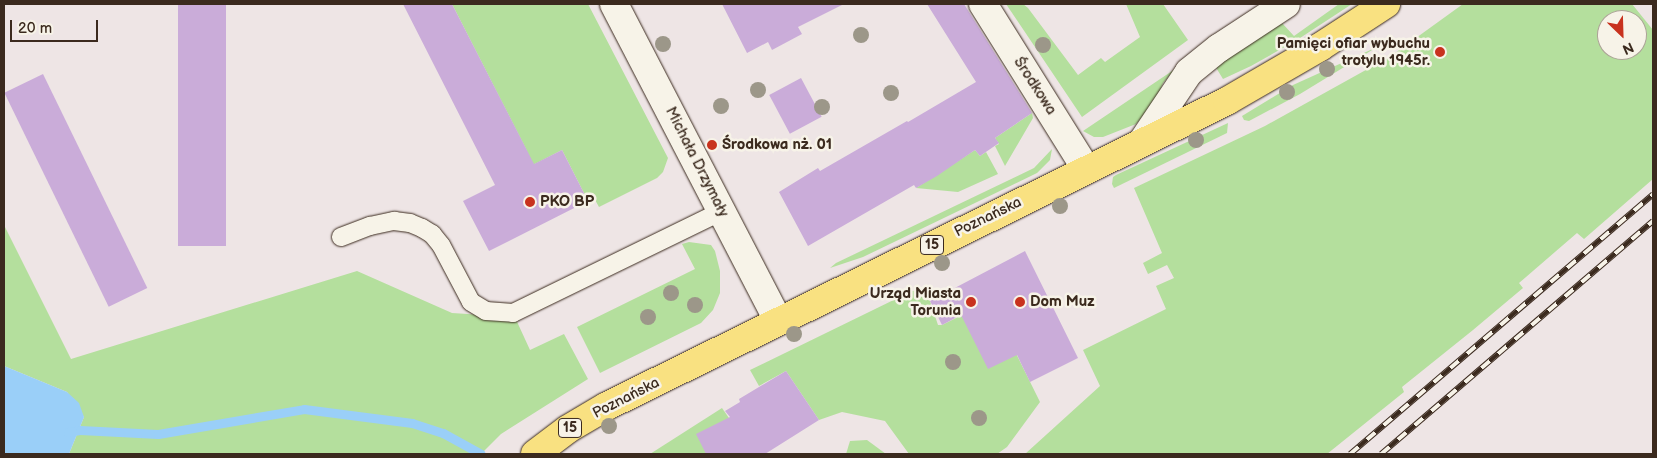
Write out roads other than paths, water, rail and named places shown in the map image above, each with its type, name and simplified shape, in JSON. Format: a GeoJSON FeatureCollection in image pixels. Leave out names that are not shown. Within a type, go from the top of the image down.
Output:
{"type":"FeatureCollection","features":[{"type":"Feature","properties":{"kind":"main road","name":"Poznańska"},"geometry":{"type":"LineString","coordinates":[[535,454],[568,429],[607,406],[1227,100],[1274,74],[1386,4]]}},
{"type":"Feature","properties":{"kind":"street","name":"Michała Drzymały"},"geometry":{"type":"LineString","coordinates":[[614,4],[778,321]]}},
{"type":"Feature","properties":{"kind":"street","name":"Środkowa"},"geometry":{"type":"LineString","coordinates":[[983,4],[1086,169]]}},
{"type":"Feature","properties":{"kind":"street"},"geometry":{"type":"LineString","coordinates":[[1142,142],[1189,72],[1219,48],[1286,4]]}},
{"type":"Feature","properties":{"kind":"lane"},"geometry":{"type":"LineString","coordinates":[[341,237],[370,226],[394,221],[410,222],[432,234],[441,245],[471,302],[486,311],[513,313],[722,211]]}},
{"type":"Feature","properties":{"kind":"water"},"geometry":{"type":"Polygon","coordinates":[[[4,366],[67,392],[79,403],[84,417],[69,454],[4,454],[4,366]]]}},
{"type":"Feature","properties":{"kind":"waterway"},"geometry":{"type":"LineString","coordinates":[[68,432],[80,430],[158,434],[304,409],[412,423],[443,433],[481,454]]}},
{"type":"Feature","properties":{"kind":"railway"},"geometry":{"type":"LineString","coordinates":[[1350,454],[1653,194]]}},
{"type":"Feature","properties":{"kind":"railway"},"geometry":{"type":"LineString","coordinates":[[1381,454],[1653,221]]}},
{"type":"Feature","properties":{"kind":"place","name":"Pamięci ofiar wybuchu trotylu 1945r."},"geometry":{"type":"Point","coordinates":[1440,52]}},
{"type":"Feature","properties":{"kind":"place","name":"Środkowa nż. 01"},"geometry":{"type":"Point","coordinates":[712,145]}},
{"type":"Feature","properties":{"kind":"place","name":"PKO BP"},"geometry":{"type":"Point","coordinates":[530,202]}},
{"type":"Feature","properties":{"kind":"place","name":"Urząd Miasta Torunia"},"geometry":{"type":"Point","coordinates":[971,302]}},
{"type":"Feature","properties":{"kind":"place","name":"Dom Muz"},"geometry":{"type":"Point","coordinates":[1020,302]}}]}
